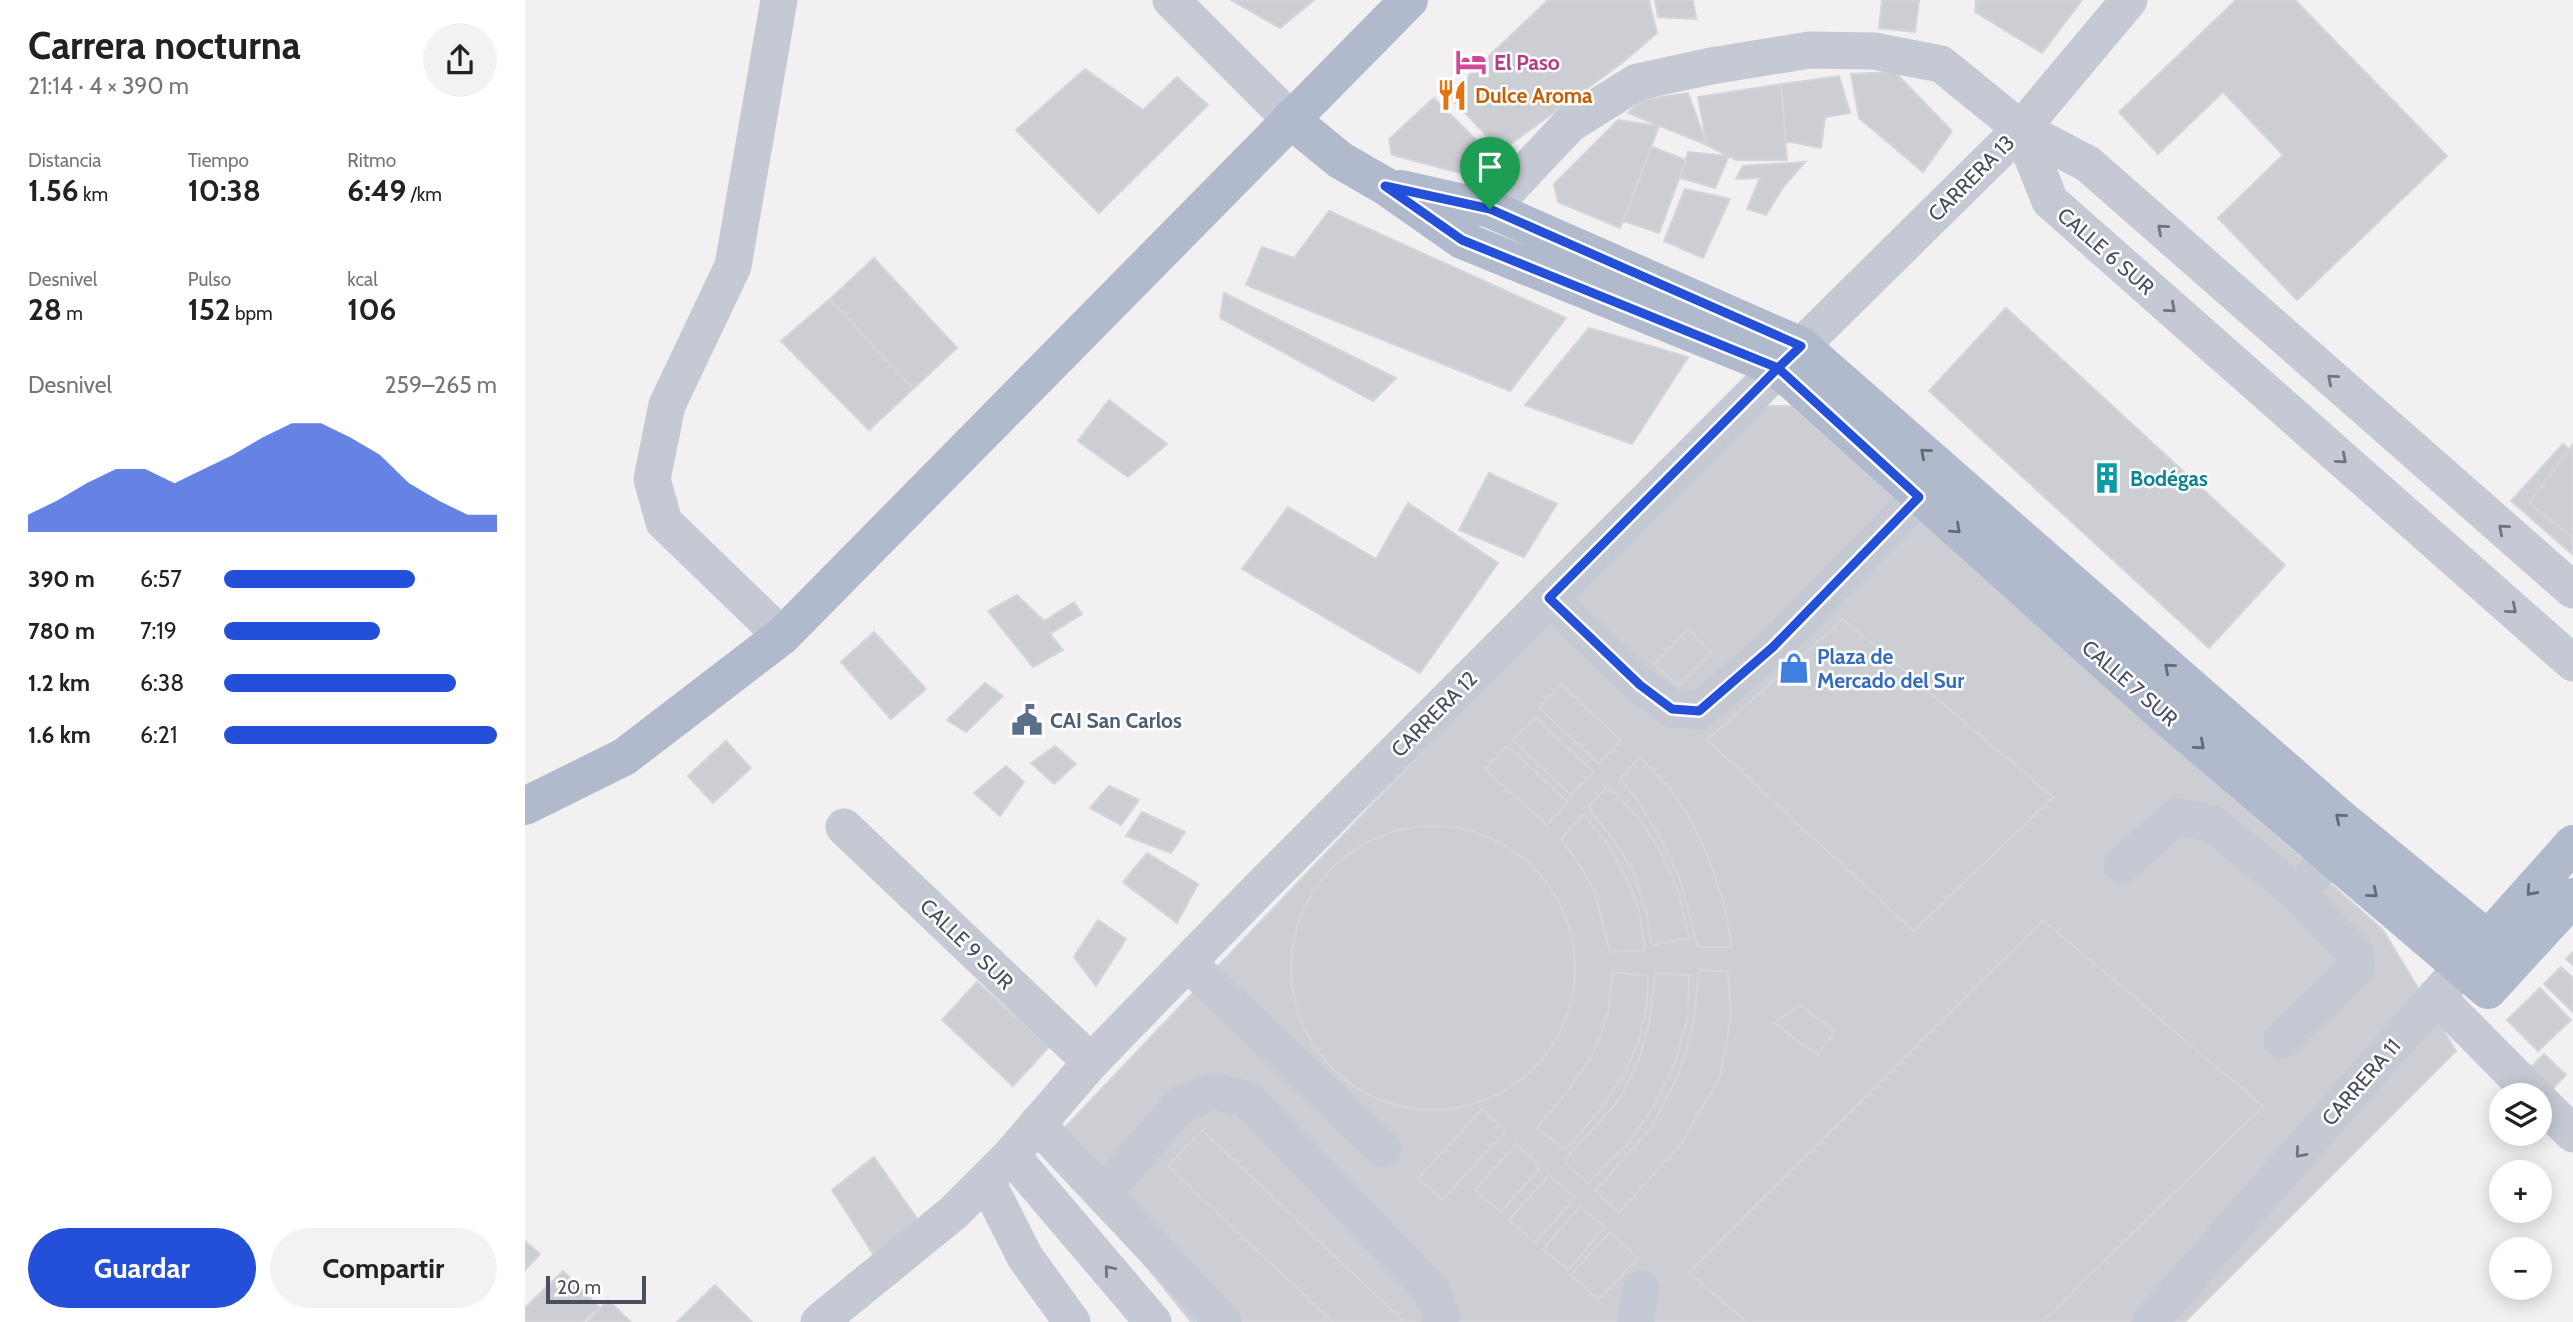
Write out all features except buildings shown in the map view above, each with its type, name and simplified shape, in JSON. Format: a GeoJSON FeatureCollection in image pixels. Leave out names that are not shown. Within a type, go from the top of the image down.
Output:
{"type":"FeatureCollection","features":[{"type":"Feature","properties":{"kind":"main road"},"geometry":{"type":"LineString","coordinates":[[525,806],[624,757],[782,636],[1409,0]]}},
{"type":"Feature","properties":{"kind":"main road"},"geometry":{"type":"LineString","coordinates":[[1290,119],[1341,160],[1385,186],[1462,240],[1789,357]]}},
{"type":"Feature","properties":{"kind":"main road"},"geometry":{"type":"LineString","coordinates":[[1385,186],[1490,209],[1789,357]]}},
{"type":"Feature","properties":{"kind":"main road","name":"CALLE 7 SUR"},"geometry":{"type":"LineString","coordinates":[[1789,357],[1919,497],[2167,717],[2475,979]]}},
{"type":"Feature","properties":{"kind":"main road","name":"CALLE 7 SUR"},"geometry":{"type":"LineString","coordinates":[[1789,357],[2501,950]]}},
{"type":"Feature","properties":{"kind":"main road","name":"CARRERA 11"},"geometry":{"type":"LineString","coordinates":[[2475,979],[2501,950],[2573,844]]}},
{"type":"Feature","properties":{"kind":"main road","name":"CARRERA 11"},"geometry":{"type":"LineString","coordinates":[[2501,950],[2573,897]]}},
{"type":"Feature","properties":{"kind":"street"},"geometry":{"type":"LineString","coordinates":[[779,0],[733,266],[667,405],[652,479],[664,522],[782,636]]}},
{"type":"Feature","properties":{"kind":"street"},"geometry":{"type":"LineString","coordinates":[[1171,0],[1290,119]]}},
{"type":"Feature","properties":{"kind":"street","name":"CARRERA 13"},"geometry":{"type":"LineString","coordinates":[[1789,357],[2021,129],[2129,0]]}},
{"type":"Feature","properties":{"kind":"street"},"geometry":{"type":"LineString","coordinates":[[1490,209],[1570,124],[1637,82],[1711,66],[1810,50],[1874,51],[1941,64],[2021,129],[2088,164],[2573,590]]}},
{"type":"Feature","properties":{"kind":"street","name":"CALLE 6 SUR"},"geometry":{"type":"LineString","coordinates":[[2021,129],[2050,201],[2573,663]]}},
{"type":"Feature","properties":{"kind":"street","name":"CARRERA 12"},"geometry":{"type":"LineString","coordinates":[[820,1322],[953,1213],[999,1167],[1091,1062],[1188,962],[1789,357]]}},
{"type":"Feature","properties":{"kind":"street"},"geometry":{"type":"LineString","coordinates":[[1549,598],[1640,685],[1672,709],[1699,711],[1773,647],[1919,497]]}},
{"type":"Feature","properties":{"kind":"street"},"geometry":{"type":"LineString","coordinates":[[2122,865],[2177,816],[2213,824],[2297,893],[2355,953],[2356,968],[2282,1040]]}},
{"type":"Feature","properties":{"kind":"street","name":"CALLE 9 SUR"},"geometry":{"type":"LineString","coordinates":[[844,827],[1091,1062]]}},
{"type":"Feature","properties":{"kind":"street"},"geometry":{"type":"LineString","coordinates":[[2297,893],[2330,857]]}},
{"type":"Feature","properties":{"kind":"street"},"geometry":{"type":"LineString","coordinates":[[1188,962],[1383,1149]]}},
{"type":"Feature","properties":{"kind":"street","name":"CARRERA 11"},"geometry":{"type":"LineString","coordinates":[[2150,1322],[2430,1002],[2475,979]]}},
{"type":"Feature","properties":{"kind":"street"},"geometry":{"type":"LineString","coordinates":[[2430,1002],[2520,1083]]}},
{"type":"Feature","properties":{"kind":"street"},"geometry":{"type":"LineString","coordinates":[[1103,1194],[1181,1104],[1214,1091],[1247,1099],[1430,1289],[1443,1314],[1440,1322]]}},
{"type":"Feature","properties":{"kind":"street"},"geometry":{"type":"LineString","coordinates":[[2552,1113],[2573,1134]]}},
{"type":"Feature","properties":{"kind":"street"},"geometry":{"type":"LineString","coordinates":[[1037,1124],[1223,1322]]}},
{"type":"Feature","properties":{"kind":"street"},"geometry":{"type":"LineString","coordinates":[[999,1167],[1025,1257],[1072,1322]]}},
{"type":"Feature","properties":{"kind":"street"},"geometry":{"type":"LineString","coordinates":[[999,1167],[1153,1322]]}},
{"type":"Feature","properties":{"kind":"place","name":"El Paso"},"geometry":{"type":"Point","coordinates":[1471,62]}},
{"type":"Feature","properties":{"kind":"place","name":"Dulce Aroma"},"geometry":{"type":"Point","coordinates":[1452,95]}},
{"type":"Feature","properties":{"kind":"place","name":"Bodégas"},"geometry":{"type":"Point","coordinates":[2107,478]}},
{"type":"Feature","properties":{"kind":"place","name":"Plaza de Mercado del Sur"},"geometry":{"type":"Point","coordinates":[1794,668]}},
{"type":"Feature","properties":{"kind":"place","name":"CAI San Carlos"},"geometry":{"type":"Point","coordinates":[1027,720]}},
{"type":"Feature","properties":{"kind":"route"},"geometry":{"type":"LineString","coordinates":[[1490,209],[1385,186],[1462,240],[1778,368],[1919,497],[1773,647],[1699,711],[1672,709],[1640,685],[1549,598],[1778,368],[1801,346],[1490,209]]}}]}
